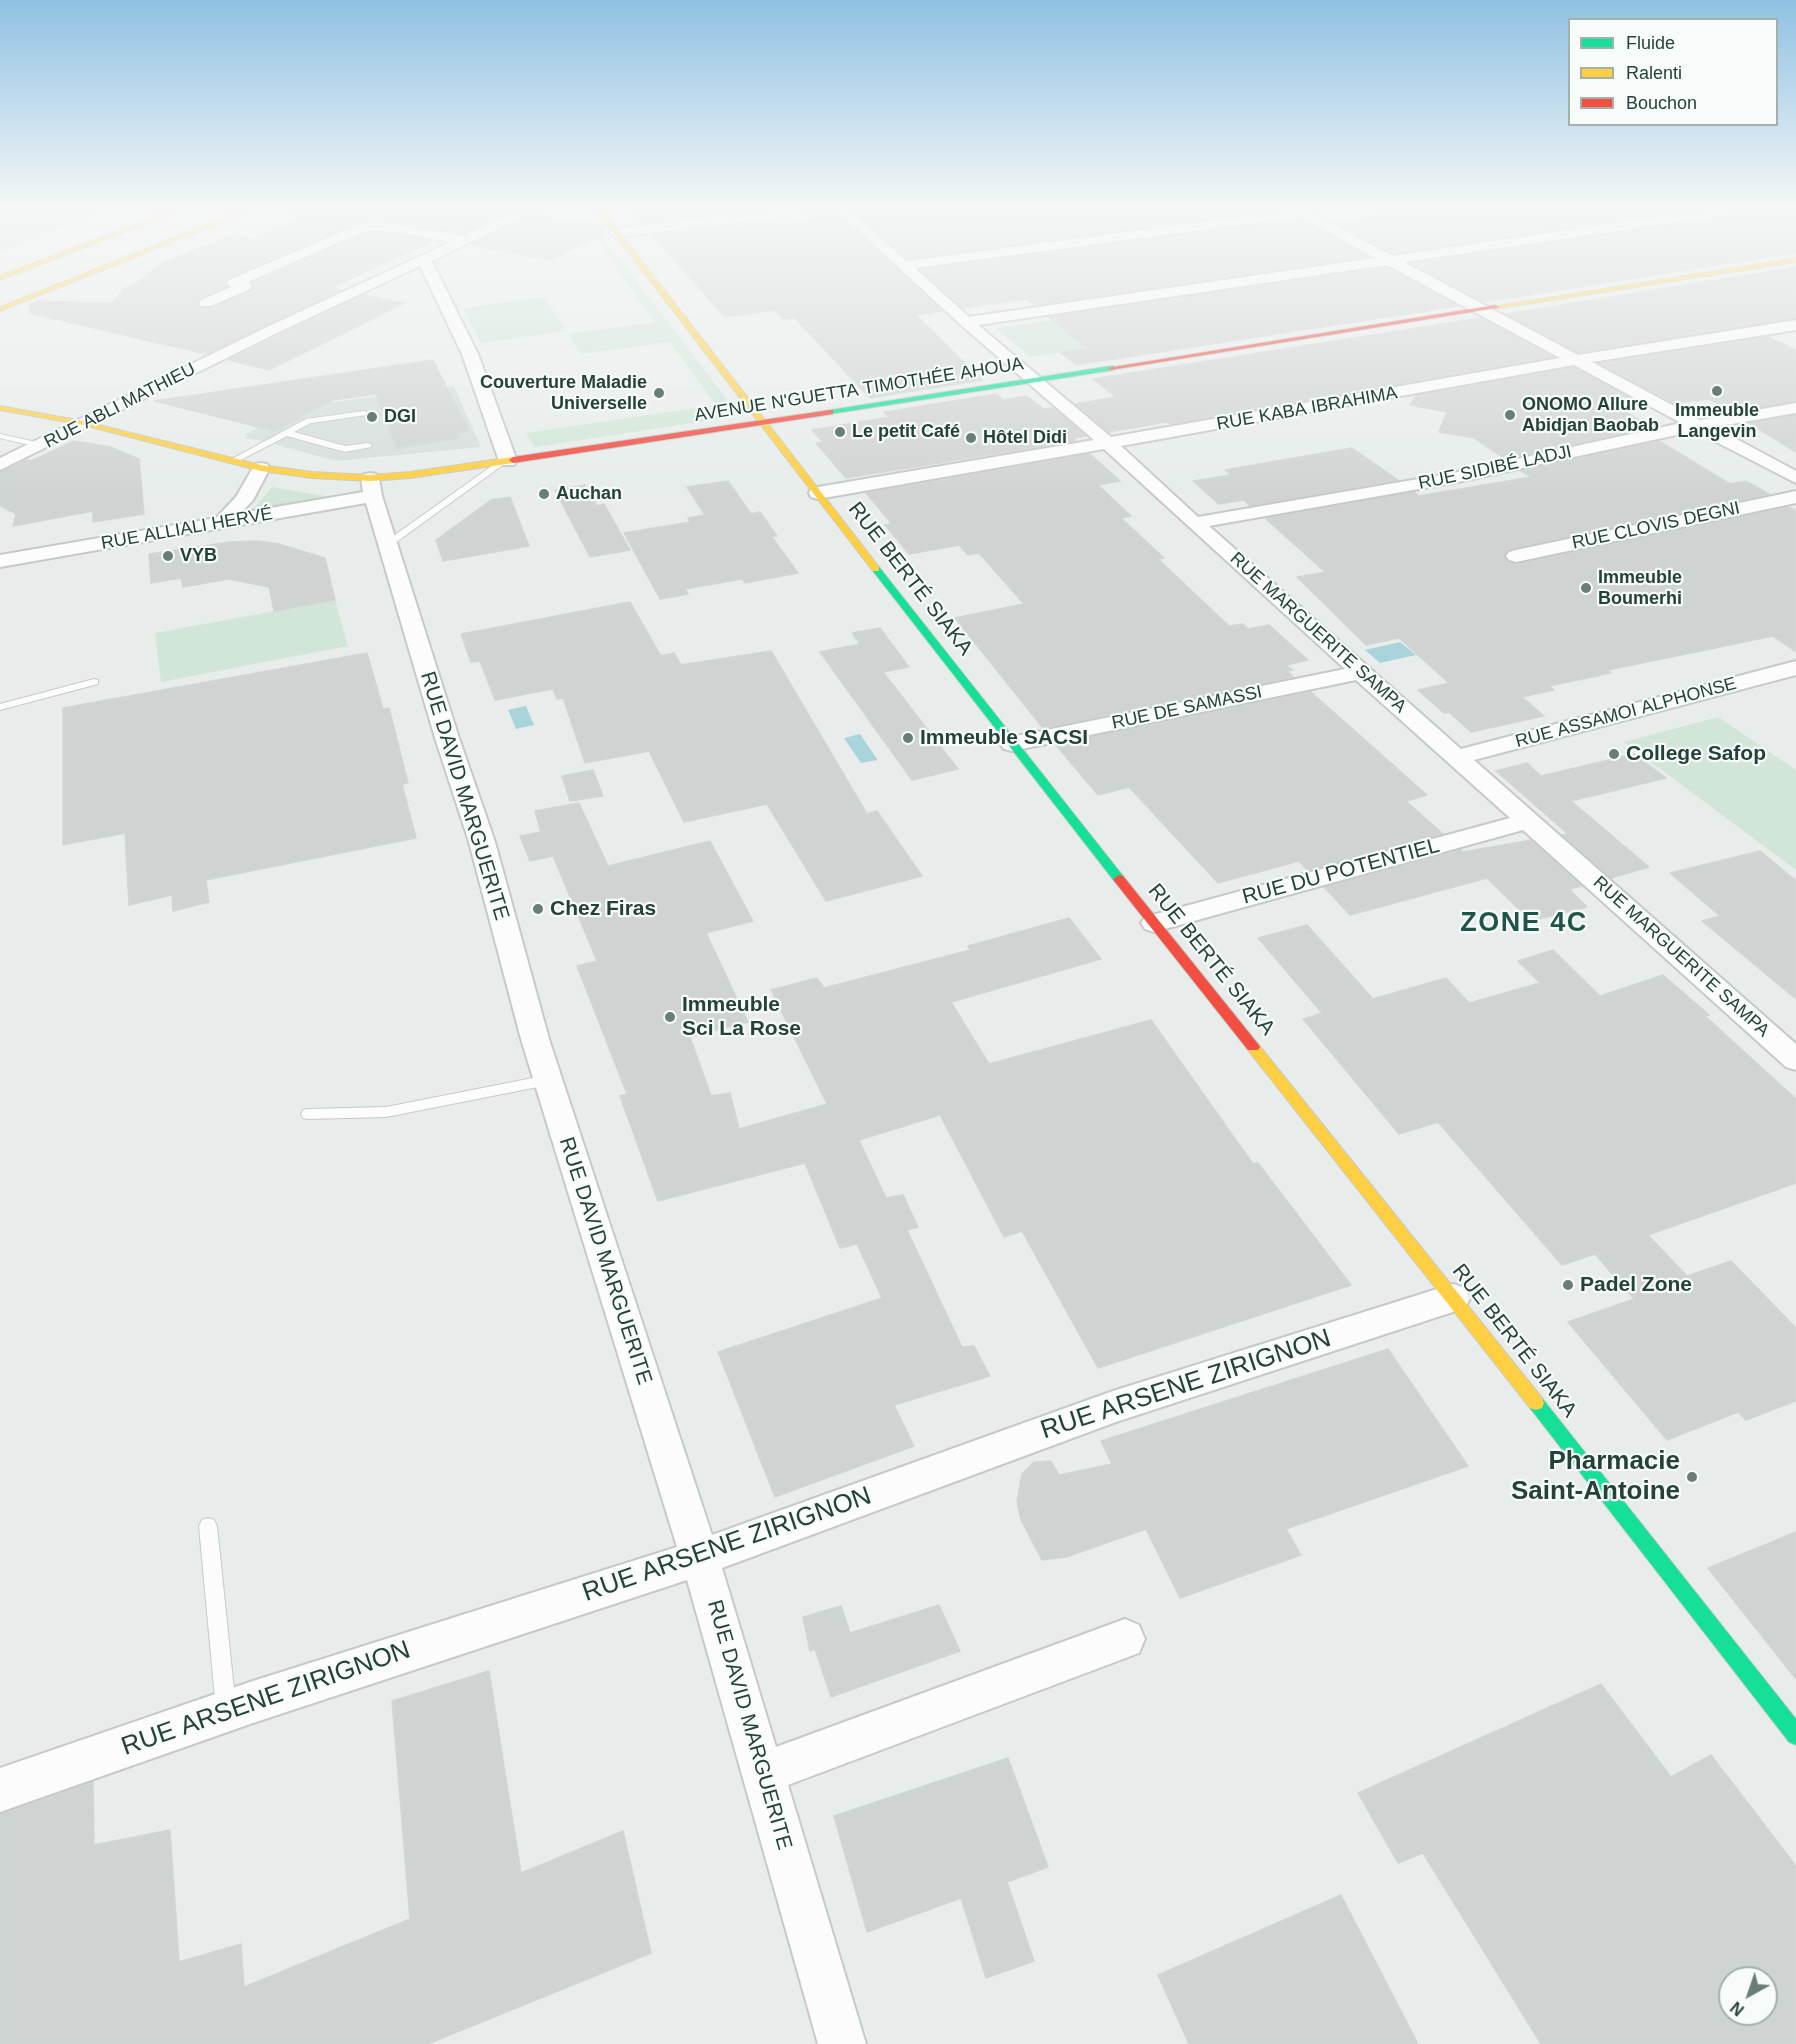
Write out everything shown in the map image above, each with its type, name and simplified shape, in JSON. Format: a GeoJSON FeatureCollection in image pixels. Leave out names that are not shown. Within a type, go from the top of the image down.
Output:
{"type":"FeatureCollection","features":[{"type":"Feature","properties":{"kind":"main road"},"geometry":{"type":"LineString","coordinates":[[0,309],[14,303]]}},
{"type":"Feature","properties":{"kind":"main road","name":"RUE BERTÉ SIAKA"},"geometry":{"type":"LineString","coordinates":[[670,303],[1012,744],[1453,1298],[1796,1735]]}},
{"type":"Feature","properties":{"kind":"main road","name":"AVENUE N'GUETTA TIMOTHÉE AHOUA"},"geometry":{"type":"LineString","coordinates":[[0,408],[83,423],[261,468],[372,487],[506,462],[1524,303]]}},
{"type":"Feature","properties":{"kind":"street","name":"RUE ABLI MATHIEU"},"geometry":{"type":"LineString","coordinates":[[0,465],[330,303]]}},
{"type":"Feature","properties":{"kind":"street"},"geometry":{"type":"LineString","coordinates":[[445,303],[470,354],[506,462]]}},
{"type":"Feature","properties":{"kind":"street","name":"RUE MARGUERITE SAMPA"},"geometry":{"type":"LineString","coordinates":[[946,303],[1106,442],[1796,1060]]}},
{"type":"Feature","properties":{"kind":"street"},"geometry":{"type":"LineString","coordinates":[[966,322],[1096,303]]}},
{"type":"Feature","properties":{"kind":"street"},"geometry":{"type":"LineString","coordinates":[[1471,303],[1796,478]]}},
{"type":"Feature","properties":{"kind":"street","name":"RUE KABA IBRAHIMA"},"geometry":{"type":"LineString","coordinates":[[818,493],[1343,403],[1576,360],[1796,325]]}},
{"type":"Feature","properties":{"kind":"street","name":"RUE SIDIBÉ LADJI"},"geometry":{"type":"LineString","coordinates":[[1194,523],[1454,478],[1698,425],[1796,408]]}},
{"type":"Feature","properties":{"kind":"street"},"geometry":{"type":"LineString","coordinates":[[220,524],[244,500],[261,468]]}},
{"type":"Feature","properties":{"kind":"street","name":"RUE ALLIALI HERVÉ"},"geometry":{"type":"LineString","coordinates":[[0,561],[220,524],[372,487]]}},
{"type":"Feature","properties":{"kind":"street","name":"RUE DAVID MARGUERITE"},"geometry":{"type":"LineString","coordinates":[[372,487],[447,738],[482,842],[548,1080],[700,1558],[842,2044]]}},
{"type":"Feature","properties":{"kind":"street","name":"RUE CLOVIS DEGNI"},"geometry":{"type":"LineString","coordinates":[[1516,556],[1796,497]]}},
{"type":"Feature","properties":{"kind":"street","name":"RUE ASSAMOI ALPHONSE"},"geometry":{"type":"LineString","coordinates":[[1457,757],[1796,668]]}},
{"type":"Feature","properties":{"kind":"street","name":"RUE DE SAMASSI"},"geometry":{"type":"LineString","coordinates":[[1012,744],[1362,672]]}},
{"type":"Feature","properties":{"kind":"street","name":"RUE DU POTENTIEL"},"geometry":{"type":"LineString","coordinates":[[1154,923],[1528,821]]}},
{"type":"Feature","properties":{"kind":"street","name":"RUE ARSENE ZIRIGNON"},"geometry":{"type":"LineString","coordinates":[[0,1790],[226,1711],[700,1558],[1113,1407],[1453,1298]]}},
{"type":"Feature","properties":{"kind":"street"},"geometry":{"type":"LineString","coordinates":[[763,1773],[1125,1639]]}},
{"type":"Feature","properties":{"kind":"lane"},"geometry":{"type":"LineString","coordinates":[[232,461],[309,421],[364,413]]}},
{"type":"Feature","properties":{"kind":"lane"},"geometry":{"type":"LineString","coordinates":[[287,433],[345,448],[368,445]]}},
{"type":"Feature","properties":{"kind":"lane"},"geometry":{"type":"LineString","coordinates":[[0,436],[42,446]]}},
{"type":"Feature","properties":{"kind":"lane"},"geometry":{"type":"LineString","coordinates":[[388,544],[506,462]]}},
{"type":"Feature","properties":{"kind":"lane"},"geometry":{"type":"LineString","coordinates":[[0,707],[94,682]]}},
{"type":"Feature","properties":{"kind":"lane"},"geometry":{"type":"LineString","coordinates":[[308,1114],[386,1112],[548,1080]]}},
{"type":"Feature","properties":{"kind":"lane"},"geometry":{"type":"LineString","coordinates":[[208,1526],[226,1711]]}},
{"type":"Feature","properties":{"kind":"shaded area","name":"DGI"},"geometry":{"type":"Polygon","coordinates":[[[454,386],[481,447],[337,461],[244,438],[248,436],[244,435],[297,407],[454,386]]]}},
{"type":"Feature","properties":{"kind":"green space"},"geometry":{"type":"Polygon","coordinates":[[[497,303],[549,303],[566,331],[481,343],[463,308],[497,303]]]}},
{"type":"Feature","properties":{"kind":"green space"},"geometry":{"type":"Polygon","coordinates":[[[642,303],[654,303],[728,401],[726,418],[535,447],[526,433],[716,405],[670,342],[581,354],[568,334],[655,322],[642,303]]]}},
{"type":"Feature","properties":{"kind":"green space"},"geometry":{"type":"Polygon","coordinates":[[[1052,320],[1088,348],[1030,357],[996,328],[1052,320]]]}},
{"type":"Feature","properties":{"kind":"green space"},"geometry":{"type":"Polygon","coordinates":[[[272,487],[331,497],[252,511],[272,487]]]}},
{"type":"Feature","properties":{"kind":"green space"},"geometry":{"type":"Polygon","coordinates":[[[335,600],[348,646],[161,682],[155,633],[335,600]]]}},
{"type":"Feature","properties":{"kind":"green space"},"geometry":{"type":"Polygon","coordinates":[[[1718,717],[1796,770],[1796,870],[1624,742],[1718,717]]]}},
{"type":"Feature","properties":{"kind":"water"},"geometry":{"type":"Polygon","coordinates":[[[1400,642],[1416,655],[1380,663],[1365,650],[1400,642]]]}},
{"type":"Feature","properties":{"kind":"water"},"geometry":{"type":"Polygon","coordinates":[[[526,706],[534,725],[516,729],[508,710],[526,706]]]}},
{"type":"Feature","properties":{"kind":"water"},"geometry":{"type":"Polygon","coordinates":[[[860,734],[877,760],[861,763],[844,738],[860,734]]]}},
{"type":"Feature","properties":{"kind":"building"},"geometry":{"type":"Polygon","coordinates":[[[198,303],[199,307],[212,308],[223,303],[313,303],[206,354],[29,313],[30,304],[198,303]]]}},
{"type":"Feature","properties":{"kind":"building"},"geometry":{"type":"Polygon","coordinates":[[[346,303],[403,303],[269,370],[228,360],[346,303]]]}},
{"type":"Feature","properties":{"kind":"building"},"geometry":{"type":"Polygon","coordinates":[[[713,303],[934,303],[942,311],[916,315],[982,380],[870,398],[795,318],[783,319],[775,310],[725,317],[713,303]]]}},
{"type":"Feature","properties":{"kind":"building"},"geometry":{"type":"Polygon","coordinates":[[[958,303],[995,303],[963,308],[958,303]]]}},
{"type":"Feature","properties":{"kind":"building"},"geometry":{"type":"Polygon","coordinates":[[[1140,303],[1453,303],[1458,306],[1076,365],[1061,353],[1088,348],[1048,317],[1140,303]]]}},
{"type":"Feature","properties":{"kind":"building"},"geometry":{"type":"Polygon","coordinates":[[[1571,303],[1796,303],[1796,318],[1578,353],[1505,314],[1571,303]]]}},
{"type":"Feature","properties":{"kind":"building"},"geometry":{"type":"Polygon","coordinates":[[[1480,318],[1553,357],[1171,424],[1166,422],[1109,432],[1075,404],[1116,397],[1093,379],[1480,318]]]}},
{"type":"Feature","properties":{"kind":"building"},"geometry":{"type":"Polygon","coordinates":[[[1768,337],[1796,350],[1796,401],[1731,412],[1709,399],[1674,403],[1599,363],[1768,337]]]}},
{"type":"Feature","properties":{"kind":"building"},"geometry":{"type":"Polygon","coordinates":[[[433,360],[469,431],[457,433],[459,438],[397,448],[376,394],[333,400],[274,431],[154,401],[433,360]]]}},
{"type":"Feature","properties":{"kind":"building"},"geometry":{"type":"Polygon","coordinates":[[[1574,367],[1647,407],[1623,410],[1651,427],[1505,459],[1474,438],[1439,432],[1447,412],[1410,405],[1417,395],[1574,367]]]}},
{"type":"Feature","properties":{"kind":"building"},"geometry":{"type":"Polygon","coordinates":[[[997,394],[1003,400],[1027,396],[1043,409],[1053,408],[1086,436],[1075,438],[1075,441],[846,478],[816,443],[823,442],[812,430],[889,417],[884,412],[997,394]]]}},
{"type":"Feature","properties":{"kind":"building"},"geometry":{"type":"Polygon","coordinates":[[[1796,415],[1796,452],[1749,423],[1796,415]]]}},
{"type":"Feature","properties":{"kind":"building"},"geometry":{"type":"Polygon","coordinates":[[[74,441],[111,447],[139,459],[144,514],[93,522],[93,511],[13,526],[16,514],[0,506],[0,472],[26,460],[31,461],[74,441]]]}},
{"type":"Feature","properties":{"kind":"building"},"geometry":{"type":"Polygon","coordinates":[[[1659,441],[1730,484],[1746,481],[1769,494],[1515,548],[1507,551],[1504,557],[1508,562],[1516,564],[1789,507],[1796,511],[1796,652],[1773,636],[1608,670],[1611,673],[1549,686],[1554,690],[1522,697],[1544,716],[1471,732],[1449,712],[1444,713],[1418,690],[1449,683],[1399,638],[1366,645],[1297,577],[1325,572],[1265,518],[1414,492],[1419,496],[1531,477],[1521,471],[1659,441]]]}},
{"type":"Feature","properties":{"kind":"building"},"geometry":{"type":"Polygon","coordinates":[[[1352,448],[1398,480],[1250,506],[1244,500],[1219,504],[1193,481],[1231,475],[1225,470],[1352,448]]]}},
{"type":"Feature","properties":{"kind":"building"},"geometry":{"type":"Polygon","coordinates":[[[1090,454],[1120,481],[1098,485],[1131,516],[1121,518],[1164,558],[1158,559],[1229,626],[1243,624],[1248,629],[1269,625],[1308,660],[1286,665],[1293,670],[1287,671],[1294,677],[1043,728],[955,618],[1024,604],[979,553],[968,555],[959,545],[909,554],[885,525],[892,524],[866,493],[1090,454]]]}},
{"type":"Feature","properties":{"kind":"building"},"geometry":{"type":"Polygon","coordinates":[[[728,481],[751,514],[760,512],[777,536],[772,537],[798,573],[745,583],[742,579],[685,589],[688,594],[660,599],[624,533],[690,522],[688,518],[705,515],[687,487],[728,481]]]}},
{"type":"Feature","properties":{"kind":"building"},"geometry":{"type":"Polygon","coordinates":[[[585,485],[597,506],[604,504],[630,550],[590,557],[555,490],[585,485]]]}},
{"type":"Feature","properties":{"kind":"building"},"geometry":{"type":"Polygon","coordinates":[[[510,497],[529,546],[443,561],[436,540],[491,500],[510,497]]]}},
{"type":"Feature","properties":{"kind":"building"},"geometry":{"type":"Polygon","coordinates":[[[257,541],[279,544],[325,558],[335,600],[274,611],[269,587],[229,579],[183,587],[181,578],[151,583],[149,554],[230,542],[257,541]]]}},
{"type":"Feature","properties":{"kind":"building"},"geometry":{"type":"Polygon","coordinates":[[[630,602],[661,656],[674,653],[681,665],[771,651],[867,814],[877,811],[922,876],[826,901],[767,804],[684,822],[649,751],[585,763],[563,698],[557,699],[553,689],[495,700],[480,661],[471,662],[461,634],[630,602]]]}},
{"type":"Feature","properties":{"kind":"building"},"geometry":{"type":"Polygon","coordinates":[[[880,628],[909,667],[883,672],[958,769],[912,780],[820,652],[860,644],[852,633],[880,628]]]}},
{"type":"Feature","properties":{"kind":"building"},"geometry":{"type":"Polygon","coordinates":[[[367,653],[383,709],[389,708],[408,783],[402,784],[416,838],[206,880],[209,902],[173,911],[172,895],[129,905],[125,833],[63,845],[63,708],[367,653]]]}},
{"type":"Feature","properties":{"kind":"building"},"geometry":{"type":"Polygon","coordinates":[[[1311,692],[1427,795],[1406,801],[1443,834],[1308,871],[1299,861],[1218,883],[1129,787],[1098,795],[1055,744],[1311,692]]]}},
{"type":"Feature","properties":{"kind":"building"},"geometry":{"type":"Polygon","coordinates":[[[1634,754],[1666,778],[1571,801],[1649,867],[1611,878],[1562,835],[1568,834],[1496,771],[1527,763],[1541,776],[1634,754]]]}},
{"type":"Feature","properties":{"kind":"building"},"geometry":{"type":"Polygon","coordinates":[[[593,770],[603,796],[570,801],[562,776],[593,770]]]}},
{"type":"Feature","properties":{"kind":"building"},"geometry":{"type":"Polygon","coordinates":[[[579,803],[608,866],[710,841],[753,921],[706,933],[748,1022],[690,1037],[711,1096],[730,1093],[739,1129],[827,1104],[771,990],[817,978],[824,988],[970,950],[968,946],[1069,918],[1101,959],[951,1002],[989,1064],[1151,1020],[1253,1164],[1258,1163],[1351,1285],[1098,1368],[1022,1231],[1004,1237],[940,1115],[859,1140],[886,1198],[903,1195],[918,1227],[907,1230],[962,1347],[974,1346],[990,1376],[894,1405],[914,1446],[775,1497],[718,1352],[882,1298],[857,1244],[840,1248],[805,1163],[658,1201],[620,1096],[627,1094],[577,966],[597,961],[553,856],[530,861],[520,836],[541,832],[535,811],[579,803]]]}},
{"type":"Feature","properties":{"kind":"building"},"geometry":{"type":"Polygon","coordinates":[[[1531,840],[1582,886],[1569,889],[1587,907],[1531,921],[1487,878],[1350,915],[1324,887],[1461,850],[1463,852],[1531,840]]]}},
{"type":"Feature","properties":{"kind":"building"},"geometry":{"type":"Polygon","coordinates":[[[1760,851],[1796,881],[1796,999],[1702,921],[1720,916],[1670,873],[1760,851]]]}},
{"type":"Feature","properties":{"kind":"building"},"geometry":{"type":"Polygon","coordinates":[[[1307,925],[1373,999],[1446,978],[1469,1003],[1540,983],[1518,961],[1553,950],[1600,996],[1663,975],[1709,1015],[1705,1016],[1796,1099],[1796,1183],[1648,1235],[1687,1276],[1731,1261],[1796,1328],[1796,1401],[1746,1420],[1738,1412],[1667,1440],[1568,1322],[1634,1299],[1595,1254],[1562,1265],[1438,1122],[1399,1134],[1303,1019],[1322,1013],[1258,938],[1307,925]]]}},
{"type":"Feature","properties":{"kind":"building"},"geometry":{"type":"Polygon","coordinates":[[[1388,1349],[1468,1466],[1286,1529],[1301,1555],[1180,1598],[1146,1529],[1066,1557],[1042,1560],[1021,1520],[1017,1501],[1022,1474],[1034,1462],[1051,1461],[1059,1475],[1112,1464],[1101,1441],[1388,1349]]]}},
{"type":"Feature","properties":{"kind":"building"},"geometry":{"type":"Polygon","coordinates":[[[1796,1532],[1796,1679],[1708,1568],[1796,1532]]]}},
{"type":"Feature","properties":{"kind":"building"},"geometry":{"type":"Polygon","coordinates":[[[939,1605],[960,1651],[831,1697],[815,1649],[810,1651],[803,1617],[841,1606],[850,1633],[939,1605]]]}},
{"type":"Feature","properties":{"kind":"building"},"geometry":{"type":"Polygon","coordinates":[[[489,1671],[521,1873],[623,1831],[651,1953],[428,2044],[0,2044],[0,1814],[93,1782],[94,1845],[170,1830],[179,1962],[241,1944],[244,1987],[410,1919],[392,1701],[489,1671]]]}},
{"type":"Feature","properties":{"kind":"building"},"geometry":{"type":"Polygon","coordinates":[[[1601,1684],[1671,1777],[1711,1755],[1796,1866],[1796,2044],[1541,2044],[1423,1853],[1398,1863],[1358,1793],[1601,1684]]]}},
{"type":"Feature","properties":{"kind":"building"},"geometry":{"type":"Polygon","coordinates":[[[1008,1758],[1048,1867],[1007,1882],[1034,1961],[986,1978],[961,1898],[867,1932],[834,1816],[1008,1758]]]}},
{"type":"Feature","properties":{"kind":"building"},"geometry":{"type":"Polygon","coordinates":[[[1341,1895],[1418,2044],[1189,2044],[1158,1975],[1341,1895]]]}},
{"type":"Feature","properties":{"kind":"traffic: fast"},"geometry":{"type":"LineString","coordinates":[[830,412],[1111,368]]}},
{"type":"Feature","properties":{"kind":"traffic: fast"},"geometry":{"type":"LineString","coordinates":[[876,569],[1119,879]]}},
{"type":"Feature","properties":{"kind":"traffic: fast"},"geometry":{"type":"LineString","coordinates":[[1536,1403],[1796,1735]]}},
{"type":"Feature","properties":{"kind":"traffic: slow"},"geometry":{"type":"LineString","coordinates":[[0,309],[14,303]]}},
{"type":"Feature","properties":{"kind":"traffic: slow"},"geometry":{"type":"LineString","coordinates":[[671,303],[876,569]]}},
{"type":"Feature","properties":{"kind":"traffic: slow"},"geometry":{"type":"LineString","coordinates":[[1495,307],[1518,303]]}},
{"type":"Feature","properties":{"kind":"traffic: slow"},"geometry":{"type":"LineString","coordinates":[[0,408],[83,423],[261,468],[312,475],[370,478],[410,475],[513,460]]}},
{"type":"Feature","properties":{"kind":"traffic: slow"},"geometry":{"type":"LineString","coordinates":[[1253,1047],[1536,1403]]}},
{"type":"Feature","properties":{"kind":"traffic: jam"},"geometry":{"type":"LineString","coordinates":[[1111,368],[1495,307]]}},
{"type":"Feature","properties":{"kind":"traffic: jam"},"geometry":{"type":"LineString","coordinates":[[513,460],[830,412]]}},
{"type":"Feature","properties":{"kind":"traffic: jam"},"geometry":{"type":"LineString","coordinates":[[1119,879],[1253,1047]]}},
{"type":"Feature","properties":{"kind":"place","name":"Immeuble Langevin"},"geometry":{"type":"Point","coordinates":[1717,391]}},
{"type":"Feature","properties":{"kind":"place","name":"Couverture Maladie Universelle"},"geometry":{"type":"Point","coordinates":[659,393]}},
{"type":"Feature","properties":{"kind":"place","name":"ONOMO Allure Abidjan Baobab"},"geometry":{"type":"Point","coordinates":[1510,415]}},
{"type":"Feature","properties":{"kind":"place","name":"DGI"},"geometry":{"type":"Point","coordinates":[372,417]}},
{"type":"Feature","properties":{"kind":"place","name":"Le petit Café"},"geometry":{"type":"Point","coordinates":[840,432]}},
{"type":"Feature","properties":{"kind":"place","name":"Hôtel Didi"},"geometry":{"type":"Point","coordinates":[971,438]}},
{"type":"Feature","properties":{"kind":"place","name":"Auchan"},"geometry":{"type":"Point","coordinates":[544,494]}},
{"type":"Feature","properties":{"kind":"place","name":"VYB"},"geometry":{"type":"Point","coordinates":[168,556]}},
{"type":"Feature","properties":{"kind":"place","name":"Immeuble Boumerhi"},"geometry":{"type":"Point","coordinates":[1586,588]}},
{"type":"Feature","properties":{"kind":"place","name":"Immeuble SACSI"},"geometry":{"type":"Point","coordinates":[908,738]}},
{"type":"Feature","properties":{"kind":"place","name":"College Safop"},"geometry":{"type":"Point","coordinates":[1614,754]}},
{"type":"Feature","properties":{"kind":"place","name":"Chez Firas"},"geometry":{"type":"Point","coordinates":[538,909]}},
{"type":"Feature","properties":{"kind":"place","name":"Immeuble Sci La Rose"},"geometry":{"type":"Point","coordinates":[670,1017]}},
{"type":"Feature","properties":{"kind":"place","name":"Padel Zone"},"geometry":{"type":"Point","coordinates":[1568,1285]}},
{"type":"Feature","properties":{"kind":"place","name":"Pharmacie Saint-Antoine"},"geometry":{"type":"Point","coordinates":[1692,1477]}},
{"type":"Feature","properties":{"kind":"district","name":"ZONE 4C"},"geometry":{"type":"Point","coordinates":[1524,924]}}]}
